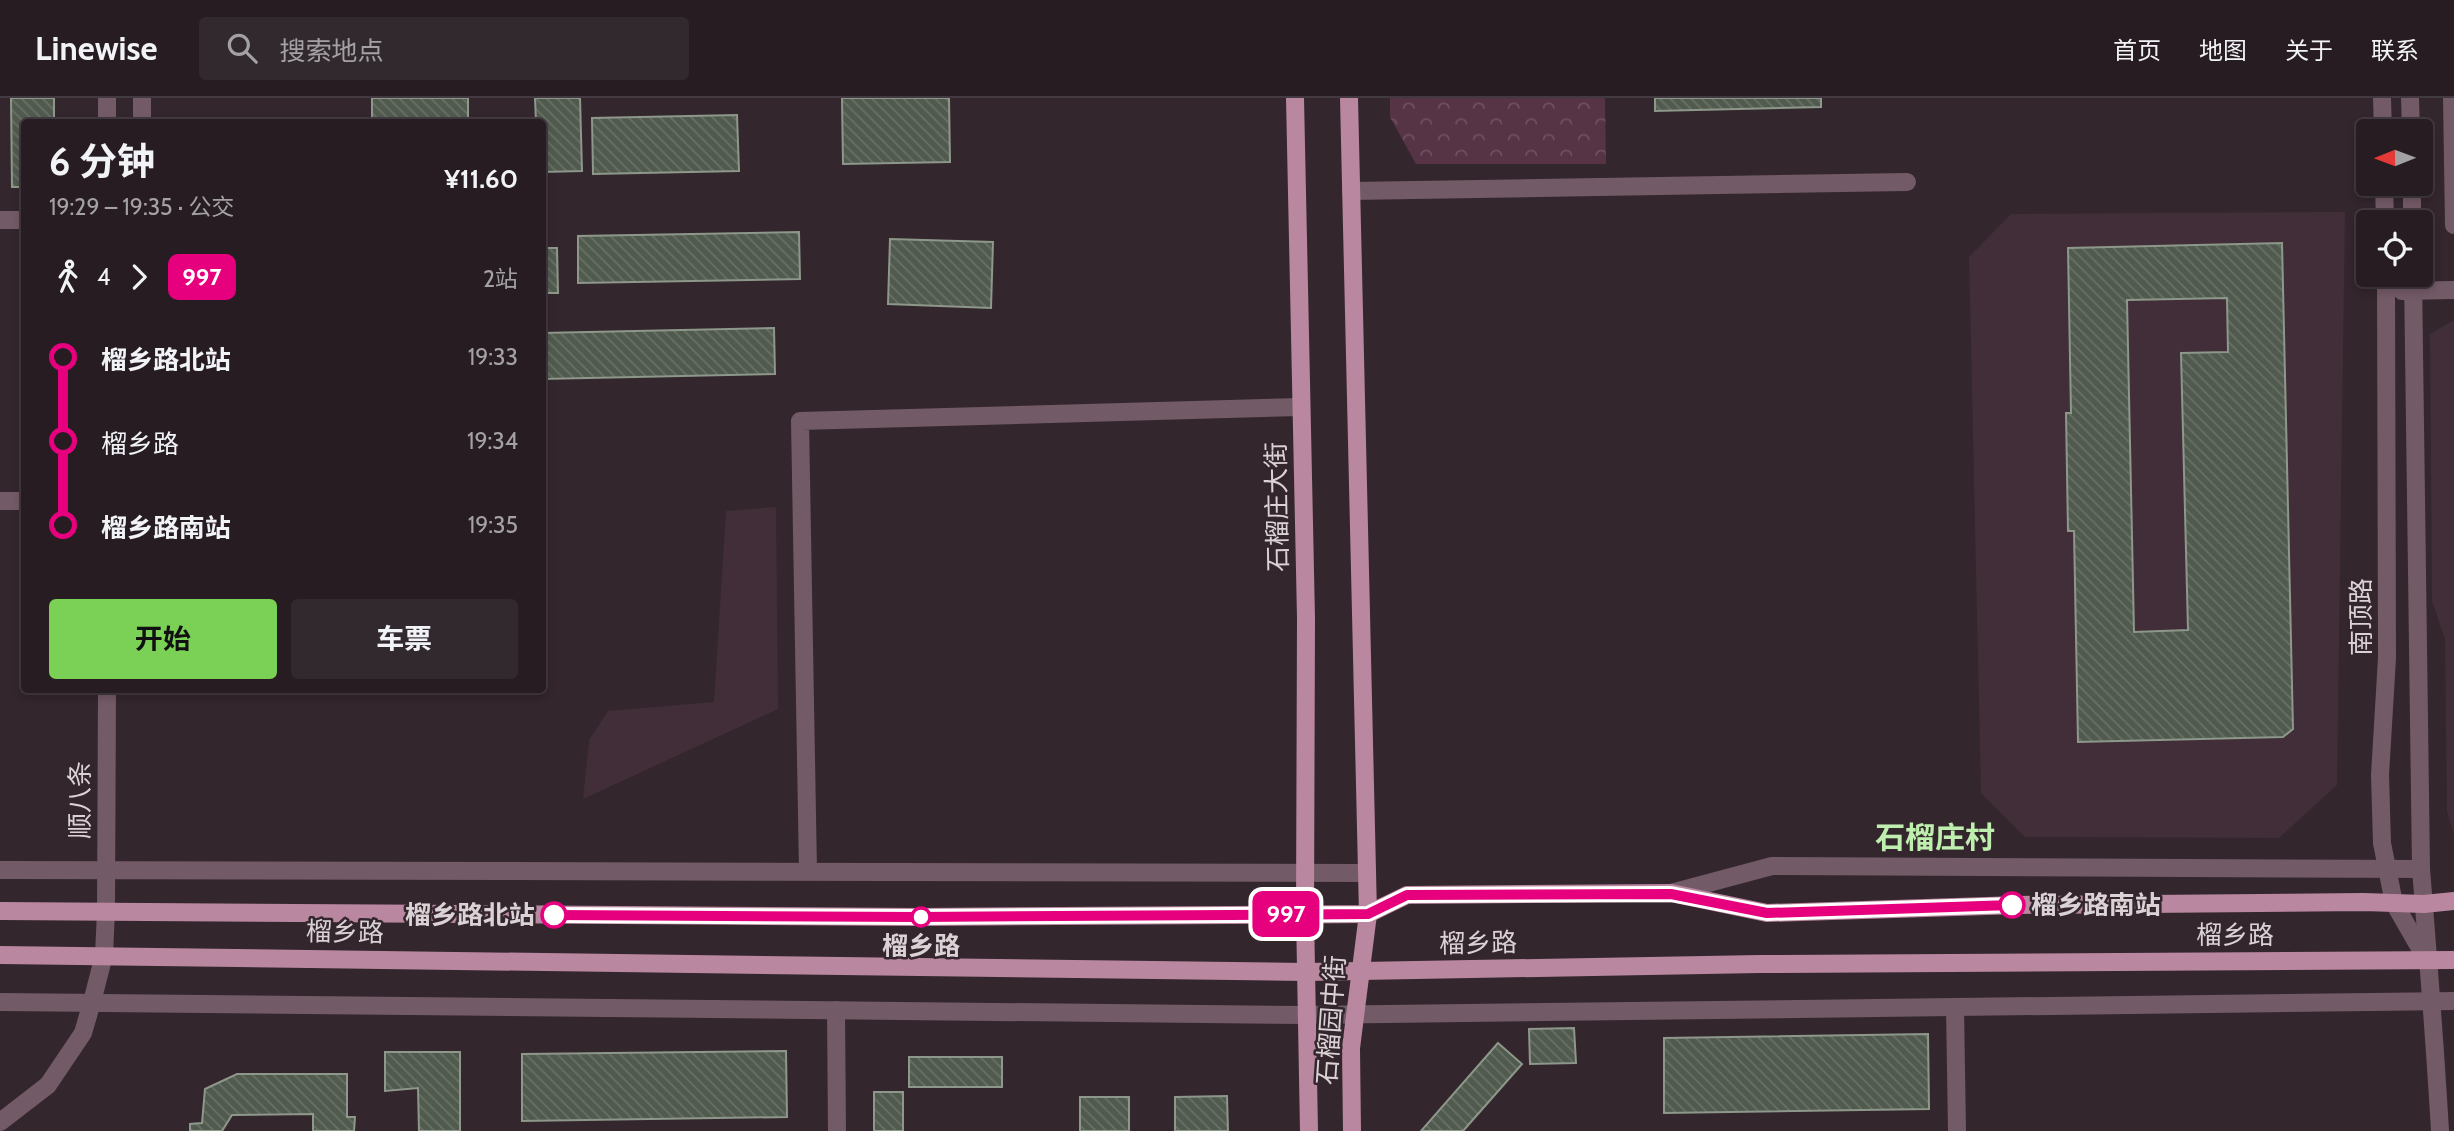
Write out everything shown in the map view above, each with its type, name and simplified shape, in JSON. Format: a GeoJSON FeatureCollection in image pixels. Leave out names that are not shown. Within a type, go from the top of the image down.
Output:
{"type":"FeatureCollection","features":[{"type":"Feature","properties":{"kind":"main road","name":"石榴庄大街"},"geometry":{"type":"LineString","coordinates":[[1295,98],[1306,618],[1305,914]]}},
{"type":"Feature","properties":{"kind":"main road"},"geometry":{"type":"LineString","coordinates":[[1349,98],[1368,914]]}},
{"type":"Feature","properties":{"kind":"main road","name":"榴乡路"},"geometry":{"type":"LineString","coordinates":[[0,911],[904,917],[1368,914],[1407,895],[1671,894],[1767,913],[2018,905],[2424,904],[2454,901]]}},
{"type":"Feature","properties":{"kind":"main road","name":"石榴园中街"},"geometry":{"type":"LineString","coordinates":[[1305,914],[1309,1131]]}},
{"type":"Feature","properties":{"kind":"main road","name":"石榴园中街"},"geometry":{"type":"LineString","coordinates":[[1352,1131],[1351,1048],[1368,914]]}},
{"type":"Feature","properties":{"kind":"main road","name":"榴乡路"},"geometry":{"type":"LineString","coordinates":[[0,955],[1306,972],[1760,964],[2454,960]]}},
{"type":"Feature","properties":{"kind":"street"},"geometry":{"type":"LineString","coordinates":[[107,98],[107,119]]}},
{"type":"Feature","properties":{"kind":"street"},"geometry":{"type":"LineString","coordinates":[[142,98],[142,119]]}},
{"type":"Feature","properties":{"kind":"street"},"geometry":{"type":"LineString","coordinates":[[2382,98],[2383,119]]}},
{"type":"Feature","properties":{"kind":"street"},"geometry":{"type":"LineString","coordinates":[[2410,98],[2411,119]]}},
{"type":"Feature","properties":{"kind":"street"},"geometry":{"type":"LineString","coordinates":[[2452,98],[2454,225]]}},
{"type":"Feature","properties":{"kind":"street"},"geometry":{"type":"LineString","coordinates":[[1351,191],[1907,182]]}},
{"type":"Feature","properties":{"kind":"street"},"geometry":{"type":"LineString","coordinates":[[0,220],[21,220]]}},
{"type":"Feature","properties":{"kind":"street","name":"南顶路"},"geometry":{"type":"LineString","coordinates":[[2433,286],[2454,290]]}},
{"type":"Feature","properties":{"kind":"street","name":"南顶路"},"geometry":{"type":"LineString","coordinates":[[2386,287],[2387,658],[2380,775],[2382,843],[2394,903],[2427,961]]}},
{"type":"Feature","properties":{"kind":"street","name":"南顶路"},"geometry":{"type":"LineString","coordinates":[[2413,287],[2421,869],[2427,961],[2433,1001],[2440,1131]]}},
{"type":"Feature","properties":{"kind":"street"},"geometry":{"type":"LineString","coordinates":[[807,871],[800,421],[1301,407]]}},
{"type":"Feature","properties":{"kind":"street"},"geometry":{"type":"LineString","coordinates":[[0,501],[21,501]]}},
{"type":"Feature","properties":{"kind":"street","name":"顺八条"},"geometry":{"type":"LineString","coordinates":[[0,1122],[48,1085],[83,1033],[104,955],[107,693]]}},
{"type":"Feature","properties":{"kind":"street","name":"榴乡路"},"geometry":{"type":"LineString","coordinates":[[1671,894],[1772,866],[2421,869]]}},
{"type":"Feature","properties":{"kind":"street"},"geometry":{"type":"LineString","coordinates":[[0,870],[1367,873]]}},
{"type":"Feature","properties":{"kind":"street"},"geometry":{"type":"LineString","coordinates":[[0,1002],[1355,1015],[2454,1001]]}},
{"type":"Feature","properties":{"kind":"street"},"geometry":{"type":"LineString","coordinates":[[1955,1007],[1957,1131]]}},
{"type":"Feature","properties":{"kind":"street"},"geometry":{"type":"LineString","coordinates":[[836,1010],[837,1131]]}},
{"type":"Feature","properties":{"kind":"shaded area"},"geometry":{"type":"Polygon","coordinates":[[[2345,212],[2337,785],[2279,838],[2025,837],[1981,793],[1969,257],[2011,214],[2345,212]]]}},
{"type":"Feature","properties":{"kind":"shaded area"},"geometry":{"type":"Polygon","coordinates":[[[2454,320],[2454,835],[2447,811],[2445,639],[2432,601],[2430,334],[2454,320]]]}},
{"type":"Feature","properties":{"kind":"shaded area"},"geometry":{"type":"Polygon","coordinates":[[[776,507],[778,709],[583,799],[589,740],[608,711],[714,702],[726,511],[776,507]]]}},
{"type":"Feature","properties":{"kind":"green space"},"geometry":{"type":"Polygon","coordinates":[[[1390,98],[1605,98],[1606,164],[1416,164],[1390,117],[1390,98]]]}},
{"type":"Feature","properties":{"kind":"building"},"geometry":{"type":"Polygon","coordinates":[[[11,98],[54,98],[54,119],[21,119],[21,187],[12,187],[11,98]]]}},
{"type":"Feature","properties":{"kind":"building"},"geometry":{"type":"Polygon","coordinates":[[[372,98],[468,98],[468,119],[372,119],[372,98]]]}},
{"type":"Feature","properties":{"kind":"building"},"geometry":{"type":"Polygon","coordinates":[[[535,98],[580,98],[582,171],[546,172],[546,119],[536,119],[535,98]]]}},
{"type":"Feature","properties":{"kind":"building"},"geometry":{"type":"Polygon","coordinates":[[[842,98],[949,98],[950,162],[843,164],[842,98]]]}},
{"type":"Feature","properties":{"kind":"building"},"geometry":{"type":"Polygon","coordinates":[[[1655,98],[1821,98],[1821,107],[1655,111],[1655,98]]]}},
{"type":"Feature","properties":{"kind":"building"},"geometry":{"type":"Polygon","coordinates":[[[737,115],[739,171],[593,174],[592,118],[737,115]]]}},
{"type":"Feature","properties":{"kind":"building"},"geometry":{"type":"Polygon","coordinates":[[[799,232],[800,279],[578,283],[578,236],[799,232]]]}},
{"type":"Feature","properties":{"kind":"building"},"geometry":{"type":"Polygon","coordinates":[[[890,239],[993,242],[991,308],[888,304],[890,239]]]}},
{"type":"Feature","properties":{"kind":"building"},"geometry":{"type":"Polygon","coordinates":[[[2282,243],[2293,729],[2283,737],[2078,742],[2074,531],[2068,531],[2066,413],[2071,413],[2068,248],[2282,243]],[[2227,298],[2127,300],[2134,632],[2188,630],[2181,353],[2228,352],[2227,298]]]}},
{"type":"Feature","properties":{"kind":"building"},"geometry":{"type":"Polygon","coordinates":[[[546,248],[557,248],[558,293],[546,293],[546,248]]]}},
{"type":"Feature","properties":{"kind":"building"},"geometry":{"type":"Polygon","coordinates":[[[774,328],[775,374],[546,379],[546,333],[774,328]]]}},
{"type":"Feature","properties":{"kind":"building"},"geometry":{"type":"Polygon","coordinates":[[[1574,1028],[1576,1063],[1530,1064],[1529,1029],[1574,1028]]]}},
{"type":"Feature","properties":{"kind":"building"},"geometry":{"type":"Polygon","coordinates":[[[1928,1034],[1929,1109],[1664,1113],[1664,1038],[1928,1034]]]}},
{"type":"Feature","properties":{"kind":"building"},"geometry":{"type":"Polygon","coordinates":[[[1498,1043],[1522,1064],[1463,1131],[1421,1131],[1498,1043]]]}},
{"type":"Feature","properties":{"kind":"building"},"geometry":{"type":"Polygon","coordinates":[[[786,1051],[787,1117],[522,1121],[522,1054],[786,1051]]]}},
{"type":"Feature","properties":{"kind":"building"},"geometry":{"type":"Polygon","coordinates":[[[385,1052],[460,1052],[460,1131],[419,1131],[418,1088],[385,1091],[385,1052]]]}},
{"type":"Feature","properties":{"kind":"building"},"geometry":{"type":"Polygon","coordinates":[[[909,1057],[1002,1057],[1002,1087],[909,1087],[909,1057]]]}},
{"type":"Feature","properties":{"kind":"building"},"geometry":{"type":"Polygon","coordinates":[[[237,1074],[347,1074],[347,1117],[355,1117],[354,1131],[313,1131],[313,1114],[232,1115],[222,1131],[190,1131],[190,1124],[202,1123],[205,1089],[237,1074]]]}},
{"type":"Feature","properties":{"kind":"building"},"geometry":{"type":"Polygon","coordinates":[[[874,1092],[903,1092],[903,1131],[874,1131],[874,1092]]]}},
{"type":"Feature","properties":{"kind":"building"},"geometry":{"type":"Polygon","coordinates":[[[1227,1096],[1228,1131],[1175,1131],[1175,1097],[1227,1096]]]}},
{"type":"Feature","properties":{"kind":"building"},"geometry":{"type":"Polygon","coordinates":[[[1080,1097],[1129,1097],[1129,1131],[1080,1131],[1080,1097]]]}},
{"type":"Feature","properties":{"kind":"bus line","name":"997"},"geometry":{"type":"LineString","coordinates":[[554,915],[918,917],[1368,914],[1407,895],[1671,894],[1767,913],[2012,905]]}},
{"type":"Feature","properties":{"kind":"place","name":"榴乡路南站"},"geometry":{"type":"Point","coordinates":[2012,905]}},
{"type":"Feature","properties":{"kind":"place","name":"榴乡路北站"},"geometry":{"type":"Point","coordinates":[554,915]}},
{"type":"Feature","properties":{"kind":"place","name":"榴乡路"},"geometry":{"type":"Point","coordinates":[921,917]}},
{"type":"Feature","properties":{"kind":"district","name":"石榴庄村"},"geometry":{"type":"Point","coordinates":[1935,837]}}]}
